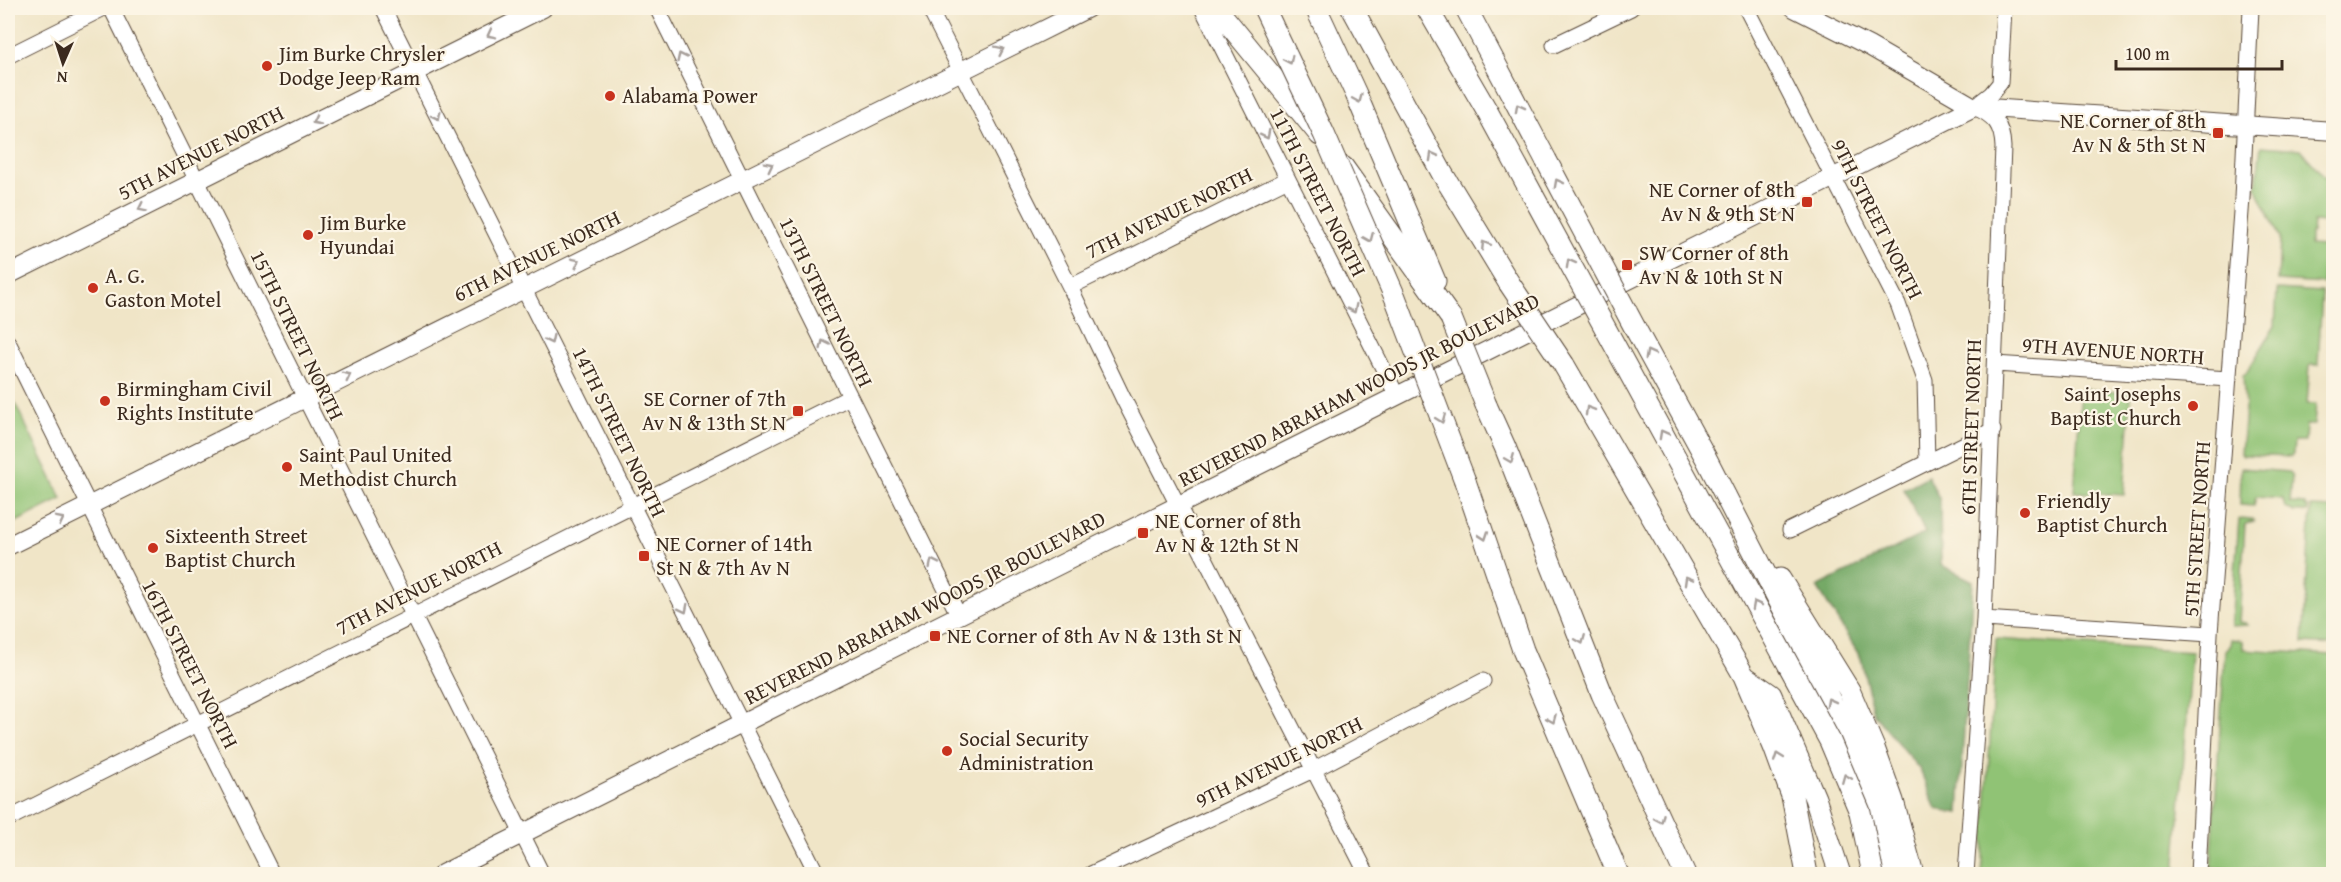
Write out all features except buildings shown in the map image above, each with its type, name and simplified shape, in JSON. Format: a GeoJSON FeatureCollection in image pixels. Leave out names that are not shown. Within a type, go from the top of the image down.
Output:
{"type":"FeatureCollection","features":[{"type":"Feature","properties":{"kind":"highway"},"geometry":{"type":"LineString","coordinates":[[1216,8],[1312,125],[1451,318]]}},
{"type":"Feature","properties":{"kind":"highway"},"geometry":{"type":"LineString","coordinates":[[1264,8],[1324,134],[1395,297],[1465,481],[1523,650],[1618,874]]}},
{"type":"Feature","properties":{"kind":"highway"},"geometry":{"type":"LineString","coordinates":[[1316,8],[1356,94],[1505,447],[1602,694],[1685,874]]}},
{"type":"Feature","properties":{"kind":"highway"},"geometry":{"type":"LineString","coordinates":[[1352,8],[1452,190],[1509,284],[1564,365],[1744,676],[1792,796],[1807,874]]}},
{"type":"Feature","properties":{"kind":"highway"},"geometry":{"type":"LineString","coordinates":[[1427,8],[1504,142],[1830,741],[1860,812],[1873,874]]}},
{"type":"Feature","properties":{"kind":"highway"},"geometry":{"type":"LineString","coordinates":[[1466,8],[1707,460],[1849,690],[1874,748],[1893,801],[1906,871]]}},
{"type":"Feature","properties":{"kind":"highway"},"geometry":{"type":"LineString","coordinates":[[1744,676],[1771,695],[1815,798],[1840,874]]}},
{"type":"Feature","properties":{"kind":"main road","name":"5TH AVENUE NORTH"},"geometry":{"type":"LineString","coordinates":[[8,275],[543,8]]}},
{"type":"Feature","properties":{"kind":"main road","name":"6TH AVENUE NORTH"},"geometry":{"type":"LineString","coordinates":[[8,546],[960,69],[1088,8]]}},
{"type":"Feature","properties":{"kind":"main road"},"geometry":{"type":"LineString","coordinates":[[1794,8],[1869,46],[1974,107],[2334,131]]}},
{"type":"Feature","properties":{"kind":"main road","name":"REVEREND ABRAHAM WOODS JR BOULEVARD"},"geometry":{"type":"LineString","coordinates":[[442,874],[1974,107]]}},
{"type":"Feature","properties":{"kind":"street"},"geometry":{"type":"LineString","coordinates":[[8,56],[104,8]]}},
{"type":"Feature","properties":{"kind":"street","name":"15TH STREET NORTH"},"geometry":{"type":"LineString","coordinates":[[111,8],[542,874]]}},
{"type":"Feature","properties":{"kind":"street","name":"14TH STREET NORTH"},"geometry":{"type":"LineString","coordinates":[[383,8],[817,874]]}},
{"type":"Feature","properties":{"kind":"street","name":"13TH STREET NORTH"},"geometry":{"type":"LineString","coordinates":[[657,8],[959,616]]}},
{"type":"Feature","properties":{"kind":"street"},"geometry":{"type":"LineString","coordinates":[[929,8],[1070,287],[1123,398],[1367,874]]}},
{"type":"Feature","properties":{"kind":"street","name":"11TH STREET NORTH"},"geometry":{"type":"LineString","coordinates":[[1202,8],[1397,396]]}},
{"type":"Feature","properties":{"kind":"street"},"geometry":{"type":"LineString","coordinates":[[1554,45],[1631,8]]}},
{"type":"Feature","properties":{"kind":"street","name":"9TH STREET NORTH"},"geometry":{"type":"LineString","coordinates":[[1746,8],[1898,304],[1925,380],[1927,462]]}},
{"type":"Feature","properties":{"kind":"street"},"geometry":{"type":"LineString","coordinates":[[1974,107],[2000,82],[2004,8]]}},
{"type":"Feature","properties":{"kind":"street","name":"5TH STREET NORTH"},"geometry":{"type":"LineString","coordinates":[[2198,874],[2210,634],[2242,198],[2251,8]]}},
{"type":"Feature","properties":{"kind":"street","name":"6TH STREET NORTH"},"geometry":{"type":"LineString","coordinates":[[1966,874],[1984,619],[1993,430],[2002,131],[1988,114],[1974,107]]}},
{"type":"Feature","properties":{"kind":"street","name":"7TH AVENUE NORTH"},"geometry":{"type":"LineString","coordinates":[[1070,287],[1288,179]]}},
{"type":"Feature","properties":{"kind":"street","name":"16TH STREET NORTH"},"geometry":{"type":"LineString","coordinates":[[8,342],[272,874]]}},
{"type":"Feature","properties":{"kind":"street","name":"9TH AVENUE NORTH"},"geometry":{"type":"LineString","coordinates":[[1995,364],[2229,379]]}},
{"type":"Feature","properties":{"kind":"street","name":"7TH AVENUE NORTH"},"geometry":{"type":"LineString","coordinates":[[8,819],[850,397]]}},
{"type":"Feature","properties":{"kind":"street"},"geometry":{"type":"LineString","coordinates":[[1790,530],[1993,430]]}},
{"type":"Feature","properties":{"kind":"street"},"geometry":{"type":"LineString","coordinates":[[1984,619],[2210,634]]}},
{"type":"Feature","properties":{"kind":"street","name":"9TH AVENUE NORTH"},"geometry":{"type":"LineString","coordinates":[[1091,874],[1313,770],[1483,681]]}},
{"type":"Feature","properties":{"kind":"green space"},"geometry":{"type":"Polygon","coordinates":[[[2261,146],[2300,149],[2333,187],[2333,213],[2327,212],[2326,223],[2313,222],[2312,233],[2310,233],[2310,245],[2325,246],[2323,284],[2278,281],[2280,238],[2256,187],[2261,146]]]}},
{"type":"Feature","properties":{"kind":"green space"},"geometry":{"type":"Polygon","coordinates":[[[2277,289],[2322,292],[2318,365],[2310,365],[2307,404],[2316,404],[2314,425],[2306,425],[2305,442],[2294,442],[2291,457],[2243,455],[2241,453],[2245,410],[2243,375],[2275,326],[2277,289]]]}},
{"type":"Feature","properties":{"kind":"green space"},"geometry":{"type":"Polygon","coordinates":[[[8,389],[62,499],[8,526],[8,389]]]}},
{"type":"Feature","properties":{"kind":"green space"},"geometry":{"type":"Polygon","coordinates":[[[2081,389],[2131,393],[2124,495],[2074,492],[2081,389]]]}},
{"type":"Feature","properties":{"kind":"green space"},"geometry":{"type":"Polygon","coordinates":[[[2241,468],[2289,472],[2292,477],[2290,503],[2305,504],[2308,512],[2295,512],[2285,508],[2283,499],[2256,497],[2254,506],[2240,505],[2241,468]]]}},
{"type":"Feature","properties":{"kind":"green space"},"geometry":{"type":"Polygon","coordinates":[[[1928,476],[1940,500],[1941,565],[1973,581],[1959,813],[1936,809],[1920,770],[1873,713],[1861,658],[1817,587],[1925,533],[1904,489],[1928,476]]]}},
{"type":"Feature","properties":{"kind":"green space"},"geometry":{"type":"Polygon","coordinates":[[[2311,507],[2333,508],[2333,645],[2303,643],[2311,507]]]}},
{"type":"Feature","properties":{"kind":"green space"},"geometry":{"type":"Polygon","coordinates":[[[2239,519],[2254,522],[2245,524],[2239,622],[2248,625],[2231,626],[2239,519]]]}},
{"type":"Feature","properties":{"kind":"green space"},"geometry":{"type":"Polygon","coordinates":[[[1996,639],[2192,652],[2175,874],[1982,874],[1996,639]]]}},
{"type":"Feature","properties":{"kind":"green space"},"geometry":{"type":"Polygon","coordinates":[[[2231,639],[2243,641],[2243,649],[2333,655],[2333,874],[2211,868],[2225,650],[2230,645],[2231,639]]]}},
{"type":"Feature","properties":{"kind":"place","name":"Jim Burke Chrysler Dodge Jeep Ram"},"geometry":{"type":"Point","coordinates":[267,66]}},
{"type":"Feature","properties":{"kind":"place","name":"Alabama Power"},"geometry":{"type":"Point","coordinates":[610,96]}},
{"type":"Feature","properties":{"kind":"place","name":"NE Corner of 8th Av N & 5th St N"},"geometry":{"type":"Point","coordinates":[2218,133]}},
{"type":"Feature","properties":{"kind":"place","name":"NE Corner of 8th Av N & 9th St N"},"geometry":{"type":"Point","coordinates":[1807,202]}},
{"type":"Feature","properties":{"kind":"place","name":"Jim Burke Hyundai"},"geometry":{"type":"Point","coordinates":[308,235]}},
{"type":"Feature","properties":{"kind":"place","name":"SW Corner of 8th Av N & 10th St N"},"geometry":{"type":"Point","coordinates":[1627,265]}},
{"type":"Feature","properties":{"kind":"place","name":"A. G. Gaston Motel"},"geometry":{"type":"Point","coordinates":[93,288]}},
{"type":"Feature","properties":{"kind":"place","name":"Birmingham Civil Rights Institute"},"geometry":{"type":"Point","coordinates":[105,401]}},
{"type":"Feature","properties":{"kind":"place","name":"Saint Josephs Baptist Church"},"geometry":{"type":"Point","coordinates":[2193,406]}},
{"type":"Feature","properties":{"kind":"place","name":"SE Corner of 7th Av N & 13th St N"},"geometry":{"type":"Point","coordinates":[798,411]}},
{"type":"Feature","properties":{"kind":"place","name":"Saint Paul United Methodist Church"},"geometry":{"type":"Point","coordinates":[287,467]}},
{"type":"Feature","properties":{"kind":"place","name":"Friendly Baptist Church"},"geometry":{"type":"Point","coordinates":[2025,513]}},
{"type":"Feature","properties":{"kind":"place","name":"NE Corner of 8th Av N & 12th St N"},"geometry":{"type":"Point","coordinates":[1143,533]}},
{"type":"Feature","properties":{"kind":"place","name":"Sixteenth Street Baptist Church"},"geometry":{"type":"Point","coordinates":[153,548]}},
{"type":"Feature","properties":{"kind":"place","name":"NE Corner of 14th St N & 7th Av N"},"geometry":{"type":"Point","coordinates":[644,556]}},
{"type":"Feature","properties":{"kind":"place","name":"NE Corner of 8th Av N & 13th St N"},"geometry":{"type":"Point","coordinates":[935,636]}},
{"type":"Feature","properties":{"kind":"place","name":"Social Security Administration"},"geometry":{"type":"Point","coordinates":[947,751]}}]}
